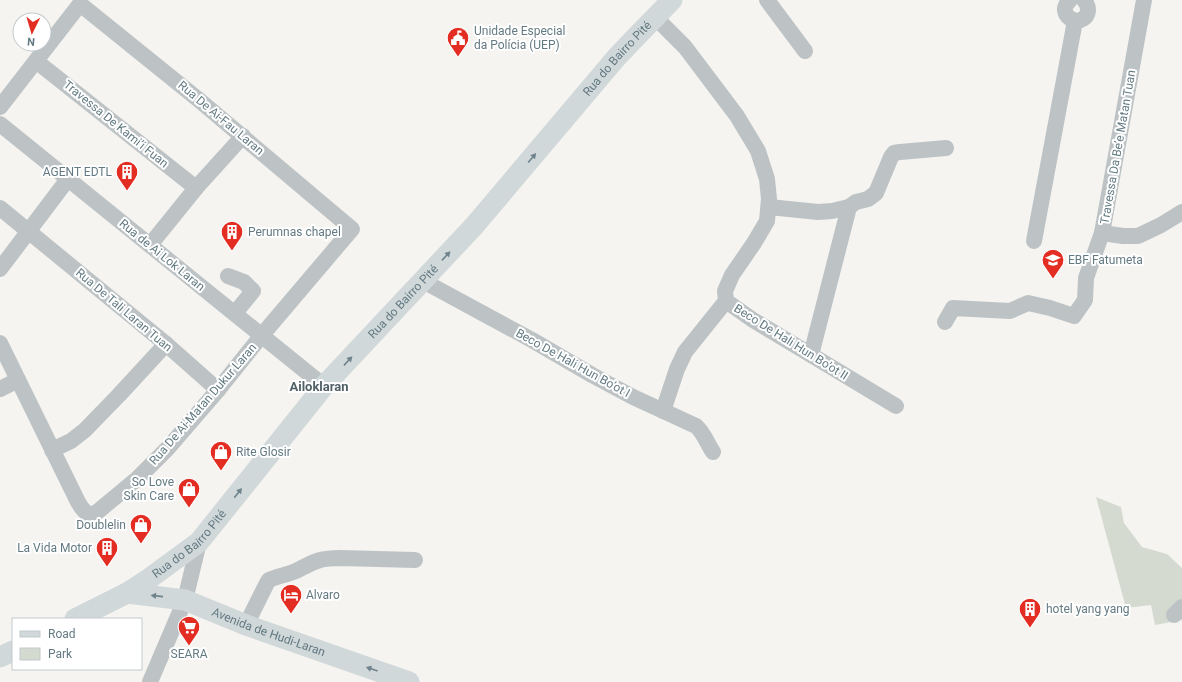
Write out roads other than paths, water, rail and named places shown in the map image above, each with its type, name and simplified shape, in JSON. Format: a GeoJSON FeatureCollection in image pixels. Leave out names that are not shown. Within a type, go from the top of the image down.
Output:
{"type":"FeatureCollection","features":[{"type":"Feature","properties":{"kind":"main road","name":"Rua do Bairro Pité"},"geometry":{"type":"LineString","coordinates":[[77,618],[127,593],[164,569],[199,542],[324,386],[474,226],[616,58],[672,0]]}},
{"type":"Feature","properties":{"kind":"main road","name":"Avenida de Hudi-Laran"},"geometry":{"type":"LineString","coordinates":[[127,593],[185,600],[246,625],[409,682]]}},
{"type":"Feature","properties":{"kind":"main road"},"geometry":{"type":"LineString","coordinates":[[0,657],[12,651]]}},
{"type":"Feature","properties":{"kind":"street"},"geometry":{"type":"LineString","coordinates":[[767,0],[806,51]]}},
{"type":"Feature","properties":{"kind":"street"},"geometry":{"type":"LineString","coordinates":[[1070,0],[1066,4],[1065,12],[1069,18],[1075,21],[1082,20],[1086,16],[1088,10],[1087,4],[1084,0]]}},
{"type":"Feature","properties":{"kind":"street","name":"Travessa Da Be’e Matan Tuan"},"geometry":{"type":"LineString","coordinates":[[1144,0],[1102,233],[1123,236],[1138,236],[1161,225],[1182,212]]}},
{"type":"Feature","properties":{"kind":"street","name":"Rua De Ai-Fau Laran"},"geometry":{"type":"LineString","coordinates":[[0,107],[80,4],[243,136],[352,229],[262,335]]}},
{"type":"Feature","properties":{"kind":"street","name":"Beco De Hali Hun Bo’ot II"},"geometry":{"type":"LineString","coordinates":[[656,17],[685,47],[737,116],[758,151],[767,179],[770,199],[767,221],[754,244],[732,275],[725,291],[726,301],[753,320],[896,406]]}},
{"type":"Feature","properties":{"kind":"street"},"geometry":{"type":"LineString","coordinates":[[1034,241],[1075,21]]}},
{"type":"Feature","properties":{"kind":"street","name":"Travessa De Kami’i Fuan"},"geometry":{"type":"LineString","coordinates":[[36,61],[196,188]]}},
{"type":"Feature","properties":{"kind":"street","name":"Rua de Ai Lok Laran"},"geometry":{"type":"LineString","coordinates":[[0,124],[324,386]]}},
{"type":"Feature","properties":{"kind":"street"},"geometry":{"type":"LineString","coordinates":[[150,245],[196,188],[243,136]]}},
{"type":"Feature","properties":{"kind":"street"},"geometry":{"type":"LineString","coordinates":[[768,207],[818,212],[832,211],[849,207],[856,202],[868,198],[876,193],[891,157],[894,154],[900,152],[946,148]]}},
{"type":"Feature","properties":{"kind":"street"},"geometry":{"type":"LineString","coordinates":[[0,269],[68,179]]}},
{"type":"Feature","properties":{"kind":"street"},"geometry":{"type":"LineString","coordinates":[[811,355],[849,207]]}},
{"type":"Feature","properties":{"kind":"street","name":"Rua De Tali Laran Tuan"},"geometry":{"type":"LineString","coordinates":[[0,208],[166,344],[218,390]]}},
{"type":"Feature","properties":{"kind":"street"},"geometry":{"type":"LineString","coordinates":[[945,322],[953,308],[1010,311],[1028,302],[1074,316],[1085,300],[1086,278],[1102,233]]}},
{"type":"Feature","properties":{"kind":"street"},"geometry":{"type":"LineString","coordinates":[[228,276],[244,282],[254,291],[235,313]]}},
{"type":"Feature","properties":{"kind":"street","name":"Beco De Hali Hun Bo’ot I"},"geometry":{"type":"LineString","coordinates":[[423,280],[592,375],[696,426],[702,432],[713,452]]}},
{"type":"Feature","properties":{"kind":"street"},"geometry":{"type":"LineString","coordinates":[[663,411],[677,368],[686,352],[726,301]]}},
{"type":"Feature","properties":{"kind":"street","name":"Rua De Ai-Matan Dukur Laran"},"geometry":{"type":"LineString","coordinates":[[0,343],[52,450],[83,510],[88,514],[96,512],[137,479],[163,453],[218,390],[262,335]]}},
{"type":"Feature","properties":{"kind":"street"},"geometry":{"type":"LineString","coordinates":[[52,450],[71,441],[85,430],[166,344]]}},
{"type":"Feature","properties":{"kind":"street"},"geometry":{"type":"LineString","coordinates":[[0,389],[18,380]]}},
{"type":"Feature","properties":{"kind":"street"},"geometry":{"type":"LineString","coordinates":[[150,682],[185,600],[199,542]]}},
{"type":"Feature","properties":{"kind":"street"},"geometry":{"type":"LineString","coordinates":[[246,625],[266,582],[295,572],[318,560],[328,558],[415,560]]}},
{"type":"Feature","properties":{"kind":"place","name":"Unidade Especial da Polícia (UEP)"},"geometry":{"type":"Point","coordinates":[458,58]}},
{"type":"Feature","properties":{"kind":"place","name":"AGENT EDTL"},"geometry":{"type":"Point","coordinates":[127,192]}},
{"type":"Feature","properties":{"kind":"place","name":"Perumnas chapel"},"geometry":{"type":"Point","coordinates":[232,252]}},
{"type":"Feature","properties":{"kind":"place","name":"EBF Fatumeta"},"geometry":{"type":"Point","coordinates":[1053,280]}},
{"type":"Feature","properties":{"kind":"place","name":"Rite Glosir"},"geometry":{"type":"Point","coordinates":[221,472]}},
{"type":"Feature","properties":{"kind":"place","name":"So Love Skin Care"},"geometry":{"type":"Point","coordinates":[189,508]}},
{"type":"Feature","properties":{"kind":"place","name":"Doublelin"},"geometry":{"type":"Point","coordinates":[141,544]}},
{"type":"Feature","properties":{"kind":"place","name":"La Vida Motor"},"geometry":{"type":"Point","coordinates":[107,568]}},
{"type":"Feature","properties":{"kind":"place","name":"Alvaro"},"geometry":{"type":"Point","coordinates":[291,614]}},
{"type":"Feature","properties":{"kind":"place","name":"hotel yang yang"},"geometry":{"type":"Point","coordinates":[1030,628]}},
{"type":"Feature","properties":{"kind":"place","name":"SEARA"},"geometry":{"type":"Point","coordinates":[189,646]}},
{"type":"Feature","properties":{"kind":"district","name":"Ailoklaran"},"geometry":{"type":"Point","coordinates":[319,386]}}]}
